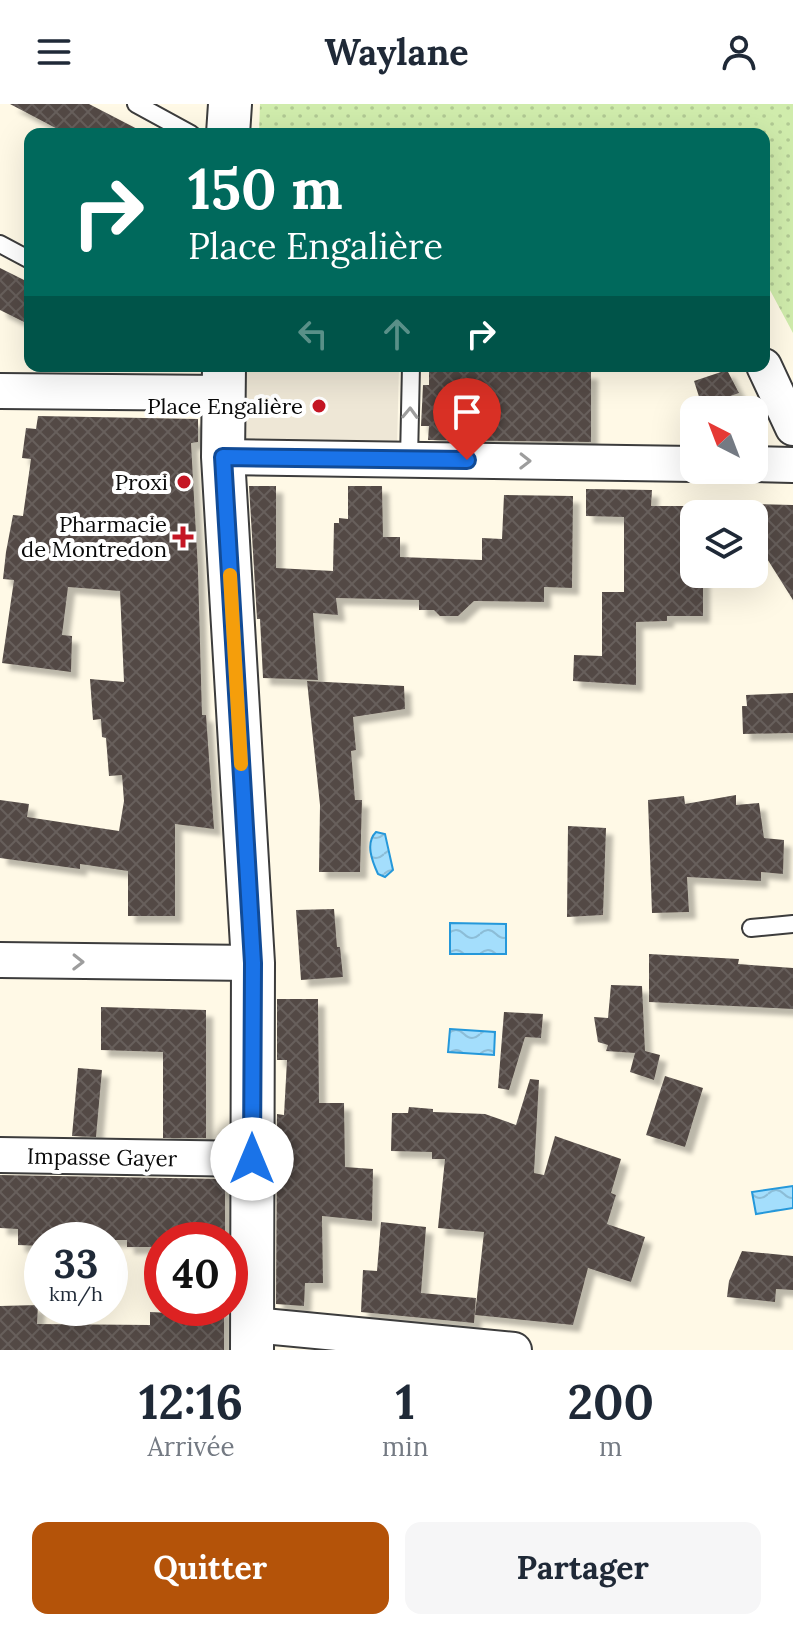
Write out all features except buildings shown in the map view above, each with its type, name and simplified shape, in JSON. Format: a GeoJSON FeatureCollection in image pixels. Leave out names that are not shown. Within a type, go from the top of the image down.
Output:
{"type":"FeatureCollection","features":[{"type":"Feature","properties":{"kind":"street"},"geometry":{"type":"LineString","coordinates":[[228,128],[230,104]]}},
{"type":"Feature","properties":{"kind":"street"},"geometry":{"type":"LineString","coordinates":[[767,372],[793,428]]}},
{"type":"Feature","properties":{"kind":"street"},"geometry":{"type":"LineString","coordinates":[[0,391],[224,380],[223,457],[253,963],[253,1337],[514,1350]]}},
{"type":"Feature","properties":{"kind":"street"},"geometry":{"type":"LineString","coordinates":[[223,457],[680,464]]}},
{"type":"Feature","properties":{"kind":"street"},"geometry":{"type":"LineString","coordinates":[[768,464],[793,465]]}},
{"type":"Feature","properties":{"kind":"street"},"geometry":{"type":"LineString","coordinates":[[0,960],[253,963]]}},
{"type":"Feature","properties":{"kind":"street","name":"Impasse Gayer"},"geometry":{"type":"LineString","coordinates":[[0,1155],[252,1159]]}},
{"type":"Feature","properties":{"kind":"lane"},"geometry":{"type":"LineString","coordinates":[[136,104],[180,128]]}},
{"type":"Feature","properties":{"kind":"lane"},"geometry":{"type":"LineString","coordinates":[[0,244],[24,257]]}},
{"type":"Feature","properties":{"kind":"lane"},"geometry":{"type":"LineString","coordinates":[[409,459],[411,372]]}},
{"type":"Feature","properties":{"kind":"lane"},"geometry":{"type":"LineString","coordinates":[[751,928],[793,924]]}},
{"type":"Feature","properties":{"kind":"green space"},"geometry":{"type":"Polygon","coordinates":[[[260,104],[793,104],[793,333],[770,290],[770,128],[259,128],[260,104]]]}},
{"type":"Feature","properties":{"kind":"shaded area","name":"Place Engalière"},"geometry":{"type":"Polygon","coordinates":[[[241,372],[399,372],[397,445],[238,448],[241,372]]]}},
{"type":"Feature","properties":{"kind":"water"},"geometry":{"type":"Polygon","coordinates":[[[376,832],[385,834],[393,870],[385,877],[378,874],[371,852],[371,841],[376,832]]]}},
{"type":"Feature","properties":{"kind":"water"},"geometry":{"type":"Polygon","coordinates":[[[450,923],[506,924],[506,954],[450,954],[450,923]]]}},
{"type":"Feature","properties":{"kind":"water"},"geometry":{"type":"Polygon","coordinates":[[[450,1029],[495,1032],[494,1055],[448,1052],[450,1029]]]}},
{"type":"Feature","properties":{"kind":"water"},"geometry":{"type":"Polygon","coordinates":[[[793,1186],[793,1208],[756,1214],[752,1192],[793,1186]]]}},
{"type":"Feature","properties":{"kind":"slow traffic"},"geometry":{"type":"LineString","coordinates":[[230,575],[241,764]]}},
{"type":"Feature","properties":{"kind":"place","name":"Place Engalière"},"geometry":{"type":"Point","coordinates":[319,406]}},
{"type":"Feature","properties":{"kind":"place","name":"Proxi"},"geometry":{"type":"Point","coordinates":[184,482]}},
{"type":"Feature","properties":{"kind":"place","name":"Pharmacie de Montredon"},"geometry":{"type":"Point","coordinates":[183,537]}},
{"type":"Feature","properties":{"kind":"route"},"geometry":{"type":"LineString","coordinates":[[252,1159],[253,963],[223,457],[467,460]]}}]}
